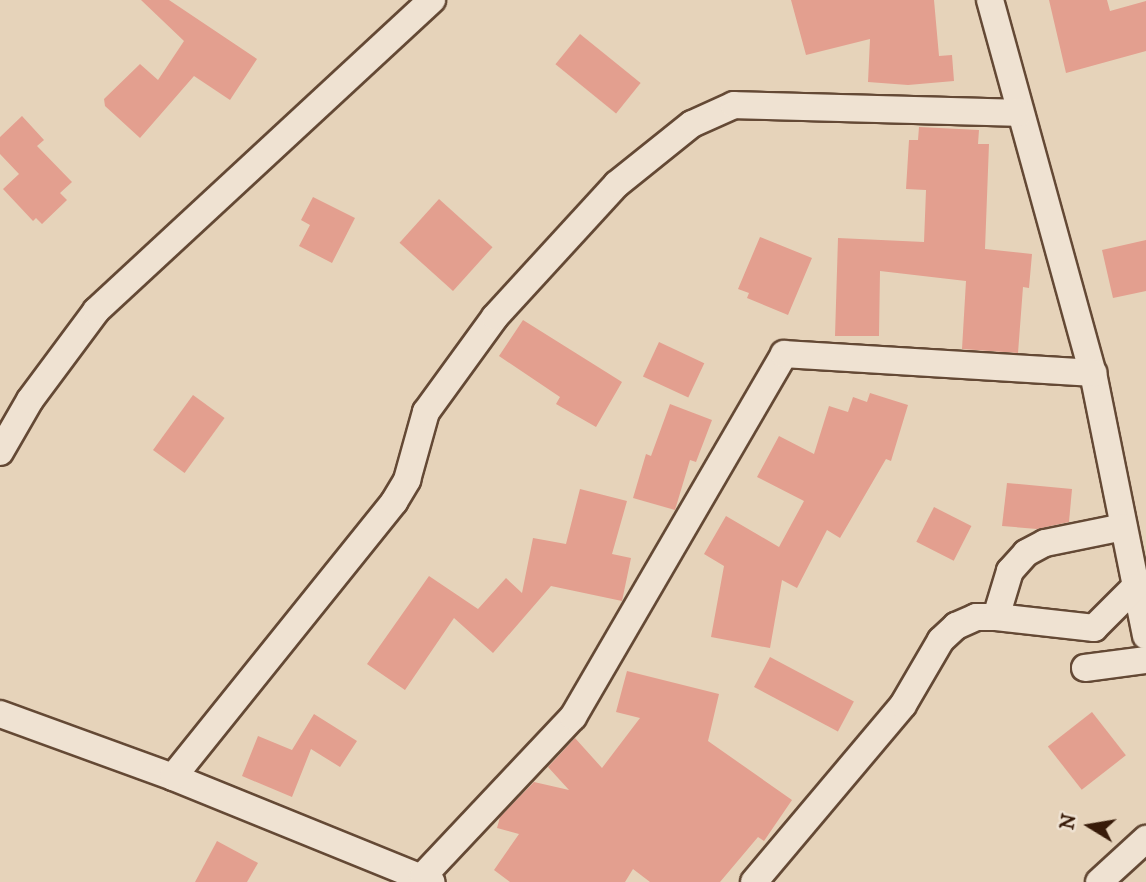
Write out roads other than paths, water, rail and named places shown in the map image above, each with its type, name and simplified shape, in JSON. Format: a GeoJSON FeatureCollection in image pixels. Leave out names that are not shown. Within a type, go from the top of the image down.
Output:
{"type":"FeatureCollection","features":[{"type":"Feature","properties":{"kind":"street"},"geometry":{"type":"LineString","coordinates":[[0,452],[30,400],[96,311],[432,0]]}},
{"type":"Feature","properties":{"kind":"street"},"geometry":{"type":"LineString","coordinates":[[990,0],[1093,373],[1146,636]]}},
{"type":"Feature","properties":{"kind":"street"},"geometry":{"type":"LineString","coordinates":[[173,777],[394,502],[407,480],[426,412],[495,317],[617,184],[692,124],[734,105],[1020,113]]}},
{"type":"Feature","properties":{"kind":"street"},"geometry":{"type":"LineString","coordinates":[[0,714],[173,777],[427,879],[573,717],[784,354],[1093,373]]}},
{"type":"Feature","properties":{"kind":"street"},"geometry":{"type":"LineString","coordinates":[[996,617],[1010,571],[1026,553],[1045,543],[1123,527]]}},
{"type":"Feature","properties":{"kind":"street"},"geometry":{"type":"LineString","coordinates":[[754,882],[903,705],[941,640],[976,617],[1094,628],[1104,623],[1135,587]]}},
{"type":"Feature","properties":{"kind":"street"},"geometry":{"type":"LineString","coordinates":[[1086,668],[1146,660]]}},
{"type":"Feature","properties":{"kind":"street"},"geometry":{"type":"LineString","coordinates":[[1099,882],[1146,839]]}}]}
